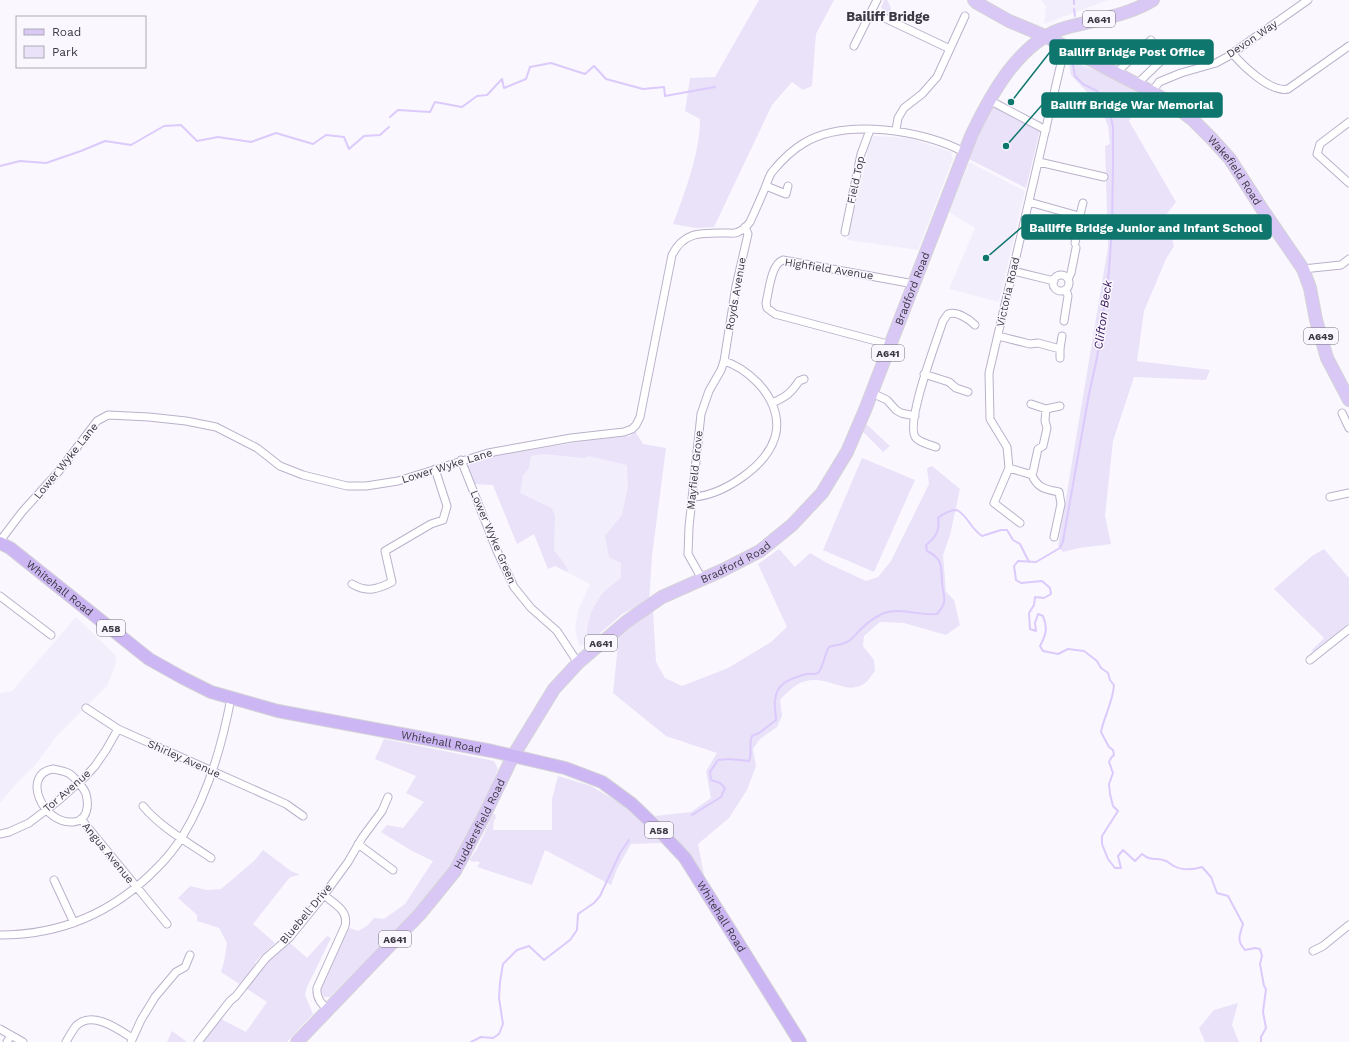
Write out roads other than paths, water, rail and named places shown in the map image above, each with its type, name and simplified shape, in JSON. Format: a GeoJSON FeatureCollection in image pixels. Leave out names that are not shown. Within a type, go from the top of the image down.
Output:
{"type":"FeatureCollection","features":[{"type":"Feature","properties":{"kind":"highway","name":"Whitehall Road"},"geometry":{"type":"LineString","coordinates":[[0,542],[16,553],[149,659],[211,692],[278,711],[513,756],[565,768],[602,782],[632,804],[658,829],[684,858],[800,1042]]}},
{"type":"Feature","properties":{"kind":"main road","name":"A649"},"geometry":{"type":"LineString","coordinates":[[974,0],[1009,21],[1045,36]]}},
{"type":"Feature","properties":{"kind":"main road","name":"Bradford Road"},"geometry":{"type":"LineString","coordinates":[[653,603],[662,597],[723,570],[760,551],[792,525],[822,493],[847,452],[872,393],[964,152],[984,108],[996,88],[1020,57],[1045,36],[1063,28],[1131,11],[1153,0]]}},
{"type":"Feature","properties":{"kind":"main road"},"geometry":{"type":"LineString","coordinates":[[1070,49],[1068,40],[1071,30],[1077,25]]}},
{"type":"Feature","properties":{"kind":"main road","name":"Wakefield Road"},"geometry":{"type":"LineString","coordinates":[[1045,36],[1172,104],[1194,120],[1230,159],[1303,269],[1310,288],[1316,320],[1327,358],[1346,387],[1349,400]]}},
{"type":"Feature","properties":{"kind":"main road","name":"Huddersfield Road"},"geometry":{"type":"LineString","coordinates":[[297,1042],[420,914],[454,871],[484,816],[513,756],[554,689],[578,663],[626,622],[653,603]]}},
{"type":"Feature","properties":{"kind":"street"},"geometry":{"type":"LineString","coordinates":[[854,46],[878,0]]}},
{"type":"Feature","properties":{"kind":"street","name":"Devon Way"},"geometry":{"type":"LineString","coordinates":[[1152,92],[1159,82],[1181,73],[1216,63],[1308,0]]}},
{"type":"Feature","properties":{"kind":"street"},"geometry":{"type":"LineString","coordinates":[[872,12],[950,49]]}},
{"type":"Feature","properties":{"kind":"street"},"geometry":{"type":"LineString","coordinates":[[896,130],[898,118],[904,108],[922,94],[937,77],[965,16]]}},
{"type":"Feature","properties":{"kind":"street"},"geometry":{"type":"LineString","coordinates":[[1116,73],[1151,40]]}},
{"type":"Feature","properties":{"kind":"street"},"geometry":{"type":"LineString","coordinates":[[1232,53],[1248,70],[1275,88],[1284,90],[1288,89],[1349,46]]}},
{"type":"Feature","properties":{"kind":"street","name":"Victoria Road"},"geometry":{"type":"LineString","coordinates":[[1020,523],[994,503],[1008,468],[1007,447],[990,419],[990,373],[1046,130],[1070,49]]}},
{"type":"Feature","properties":{"kind":"street"},"geometry":{"type":"LineString","coordinates":[[1137,84],[1164,58]]}},
{"type":"Feature","properties":{"kind":"street"},"geometry":{"type":"LineString","coordinates":[[989,100],[1046,130]]}},
{"type":"Feature","properties":{"kind":"street"},"geometry":{"type":"LineString","coordinates":[[1349,122],[1320,144],[1317,154],[1349,183]]}},
{"type":"Feature","properties":{"kind":"street","name":"Field Top"},"geometry":{"type":"LineString","coordinates":[[845,232],[862,154],[870,130]]}},
{"type":"Feature","properties":{"kind":"street"},"geometry":{"type":"LineString","coordinates":[[745,227],[750,222],[771,173],[788,155],[804,143],[819,136],[836,131],[896,130],[943,143],[964,152]]}},
{"type":"Feature","properties":{"kind":"street"},"geometry":{"type":"LineString","coordinates":[[1039,162],[1104,177]]}},
{"type":"Feature","properties":{"kind":"street"},"geometry":{"type":"LineString","coordinates":[[766,186],[786,193]]}},
{"type":"Feature","properties":{"kind":"street"},"geometry":{"type":"LineString","coordinates":[[1029,202],[1079,216]]}},
{"type":"Feature","properties":{"kind":"street"},"geometry":{"type":"LineString","coordinates":[[1064,321],[1068,296],[1066,289],[1071,273],[1080,224],[1079,216],[1082,203]]}},
{"type":"Feature","properties":{"kind":"street","name":"Royds Avenue"},"geometry":{"type":"LineString","coordinates":[[724,361],[736,286],[748,234],[745,227]]}},
{"type":"Feature","properties":{"kind":"street","name":"Lower Wyke Lane"},"geometry":{"type":"LineString","coordinates":[[0,542],[22,512],[59,471],[97,421],[108,415],[123,414],[186,421],[216,427],[257,448],[280,466],[303,475],[347,486],[366,486],[398,481],[461,460],[488,453],[571,438],[624,432],[632,429],[640,417],[672,255],[676,247],[689,236],[698,233],[737,233],[745,227]]}},
{"type":"Feature","properties":{"kind":"street"},"geometry":{"type":"LineString","coordinates":[[1303,269],[1341,265],[1349,259]]}},
{"type":"Feature","properties":{"kind":"street","name":"Highfield Avenue"},"geometry":{"type":"LineString","coordinates":[[891,345],[802,322],[775,314],[770,311],[767,308],[766,303],[774,269],[779,261],[783,260],[914,284]]}},
{"type":"Feature","properties":{"kind":"street"},"geometry":{"type":"LineString","coordinates":[[1013,270],[1054,281]]}},
{"type":"Feature","properties":{"kind":"street"},"geometry":{"type":"LineString","coordinates":[[1054,281],[1057,277],[1062,275],[1068,279]]}},
{"type":"Feature","properties":{"kind":"street"},"geometry":{"type":"LineString","coordinates":[[1054,281],[1054,285],[1057,289],[1061,291],[1066,289]]}},
{"type":"Feature","properties":{"kind":"street"},"geometry":{"type":"LineString","coordinates":[[936,447],[916,439],[914,434],[915,416],[924,374],[943,321],[948,314],[953,312],[969,319],[975,326]]}},
{"type":"Feature","properties":{"kind":"street"},"geometry":{"type":"LineString","coordinates":[[998,336],[1030,344],[1038,343],[1060,349]]}},
{"type":"Feature","properties":{"kind":"street"},"geometry":{"type":"LineString","coordinates":[[1060,358],[1062,336]]}},
{"type":"Feature","properties":{"kind":"street"},"geometry":{"type":"LineString","coordinates":[[693,497],[730,486],[753,468],[765,455],[775,437],[777,417],[772,403],[764,389],[734,364],[724,361]]}},
{"type":"Feature","properties":{"kind":"street","name":"Mayfield Grove"},"geometry":{"type":"LineString","coordinates":[[702,579],[688,554],[693,497],[702,414],[709,391],[721,370],[724,361]]}},
{"type":"Feature","properties":{"kind":"street"},"geometry":{"type":"LineString","coordinates":[[924,374],[949,382],[956,388],[968,392]]}},
{"type":"Feature","properties":{"kind":"street"},"geometry":{"type":"LineString","coordinates":[[772,403],[782,399],[792,392],[799,381],[804,379]]}},
{"type":"Feature","properties":{"kind":"street"},"geometry":{"type":"LineString","coordinates":[[872,393],[887,400],[896,410],[901,413],[915,416]]}},
{"type":"Feature","properties":{"kind":"street"},"geometry":{"type":"LineString","coordinates":[[1031,404],[1046,409],[1060,406]]}},
{"type":"Feature","properties":{"kind":"street"},"geometry":{"type":"LineString","coordinates":[[1031,473],[1033,472],[1038,449],[1043,446],[1047,428],[1045,421],[1046,409]]}},
{"type":"Feature","properties":{"kind":"street"},"geometry":{"type":"LineString","coordinates":[[1342,413],[1349,428]]}},
{"type":"Feature","properties":{"kind":"street","name":"Lower Wyke Green"},"geometry":{"type":"LineString","coordinates":[[461,460],[497,551],[514,587],[531,608],[557,631],[578,663]]}},
{"type":"Feature","properties":{"kind":"street"},"geometry":{"type":"LineString","coordinates":[[1008,468],[1029,474],[1031,473]]}},
{"type":"Feature","properties":{"kind":"street"},"geometry":{"type":"LineString","coordinates":[[352,584],[359,588],[376,589],[392,582],[385,551],[431,524],[443,520],[447,506],[435,469]]}},
{"type":"Feature","properties":{"kind":"street"},"geometry":{"type":"LineString","coordinates":[[1031,473],[1035,482],[1042,489],[1059,492],[1061,504],[1054,538]]}},
{"type":"Feature","properties":{"kind":"street"},"geometry":{"type":"LineString","coordinates":[[1330,497],[1349,493]]}},
{"type":"Feature","properties":{"kind":"street"},"geometry":{"type":"LineString","coordinates":[[0,596],[51,635]]}},
{"type":"Feature","properties":{"kind":"street"},"geometry":{"type":"LineString","coordinates":[[1310,660],[1349,629]]}},
{"type":"Feature","properties":{"kind":"street"},"geometry":{"type":"LineString","coordinates":[[0,935],[22,935],[40,932],[74,923],[96,914],[136,887],[161,864],[181,838],[197,810],[212,771],[225,727],[231,698]]}},
{"type":"Feature","properties":{"kind":"street","name":"Shirley Avenue"},"geometry":{"type":"LineString","coordinates":[[86,708],[118,729],[286,804],[303,816]]}},
{"type":"Feature","properties":{"kind":"street","name":"Tor Avenue"},"geometry":{"type":"LineString","coordinates":[[0,834],[29,823],[78,783],[95,766],[118,729]]}},
{"type":"Feature","properties":{"kind":"street"},"geometry":{"type":"LineString","coordinates":[[47,770],[60,770],[71,775],[85,792],[88,810],[84,817],[78,822],[64,822],[56,819],[46,809],[38,795],[37,786],[39,778],[47,770]]}},
{"type":"Feature","properties":{"kind":"street","name":"Bluebell Drive"},"geometry":{"type":"LineString","coordinates":[[198,1042],[266,958],[290,937],[324,895],[382,811],[388,797]]}},
{"type":"Feature","properties":{"kind":"street"},"geometry":{"type":"LineString","coordinates":[[143,806],[149,814],[211,858]]}},
{"type":"Feature","properties":{"kind":"street","name":"Angus Avenue"},"geometry":{"type":"LineString","coordinates":[[81,819],[167,924]]}},
{"type":"Feature","properties":{"kind":"street"},"geometry":{"type":"LineString","coordinates":[[358,844],[393,870]]}},
{"type":"Feature","properties":{"kind":"street"},"geometry":{"type":"LineString","coordinates":[[54,880],[74,923]]}},
{"type":"Feature","properties":{"kind":"street"},"geometry":{"type":"LineString","coordinates":[[324,895],[343,910],[347,920],[318,988],[317,993],[320,1002],[328,1010]]}},
{"type":"Feature","properties":{"kind":"street"},"geometry":{"type":"LineString","coordinates":[[1313,951],[1323,946],[1349,925]]}},
{"type":"Feature","properties":{"kind":"street"},"geometry":{"type":"LineString","coordinates":[[66,1042],[76,1026],[85,1020],[102,1022],[132,1040],[145,1013],[176,972],[185,967],[190,955]]}},
{"type":"Feature","properties":{"kind":"street"},"geometry":{"type":"LineString","coordinates":[[0,1029],[23,1042]]}},
{"type":"Feature","properties":{"kind":"street"},"geometry":{"type":"LineString","coordinates":[[7,1042],[11,1035]]}},
{"type":"Feature","properties":{"kind":"waterway","name":"Clifton Beck"},"geometry":{"type":"LineString","coordinates":[[1074,9],[1075,16]]}},
{"type":"Feature","properties":{"kind":"waterway"},"geometry":{"type":"LineString","coordinates":[[1072,60],[1075,76],[1083,84],[1097,91],[1108,104],[1113,127],[1112,226],[1109,271],[1097,358],[1089,394],[1063,541],[1060,548],[1036,562],[1018,561],[1014,566],[1016,580],[1021,583],[1042,581],[1050,588],[1051,594],[1044,598],[1035,597],[1034,605],[1029,613],[1030,629],[1036,631],[1035,623],[1038,614],[1043,616],[1046,631],[1040,646],[1043,651],[1058,654],[1068,649],[1084,651],[1097,661],[1101,668],[1108,673],[1110,680],[1114,685],[1112,697],[1101,732],[1109,747],[1113,750],[1114,755],[1109,762],[1113,773],[1109,784],[1113,806],[1118,811],[1102,836],[1102,844],[1108,859],[1115,868],[1121,868],[1118,856],[1123,850],[1135,861],[1142,854],[1151,859],[1166,861],[1181,869],[1202,867],[1211,877],[1217,893],[1228,896],[1243,924],[1240,934],[1240,943],[1245,950],[1255,948],[1260,949],[1262,956],[1260,964],[1264,986],[1266,989],[1263,1012],[1266,1028],[1261,1037],[1261,1042]]}},
{"type":"Feature","properties":{"kind":"waterway"},"geometry":{"type":"LineString","coordinates":[[390,117],[398,110],[430,112],[435,102],[462,107],[477,96],[487,95],[502,79],[504,88],[526,79],[530,67],[551,63],[585,74],[594,66],[606,79],[643,89],[664,87],[665,96],[715,87]]}},
{"type":"Feature","properties":{"kind":"waterway"},"geometry":{"type":"LineString","coordinates":[[0,166],[20,161],[46,163],[105,141],[131,145],[164,126],[181,125],[197,141],[218,137],[251,142],[276,133],[313,144],[326,135],[344,137],[349,149],[364,136],[380,135],[389,127]]}},
{"type":"Feature","properties":{"kind":"waterway"},"geometry":{"type":"LineString","coordinates":[[692,815],[721,797],[725,788],[720,783],[711,780],[710,772],[718,760],[729,759],[749,761],[751,755],[750,743],[752,736],[759,733],[776,720],[775,701],[778,689],[781,685],[800,676],[818,673],[829,647],[848,642],[877,616],[890,611],[937,614],[944,602],[941,567],[939,560],[927,551],[926,545],[938,530],[938,518],[940,516],[949,511],[957,510],[982,536],[1001,530],[1007,530],[1013,540],[1020,544],[1029,562]]}},
{"type":"Feature","properties":{"kind":"waterway"},"geometry":{"type":"LineString","coordinates":[[471,1042],[481,1037],[493,1038],[499,1034],[503,1024],[499,998],[503,964],[517,950],[529,946],[544,960],[570,940],[577,930],[578,914],[594,903],[600,896],[620,853],[629,840]]}},
{"type":"Feature","properties":{"kind":"place","name":"Bailiff Bridge Post Office"},"geometry":{"type":"Point","coordinates":[1011,102]}},
{"type":"Feature","properties":{"kind":"place","name":"Bailiff Bridge War Memorial"},"geometry":{"type":"Point","coordinates":[1006,146]}},
{"type":"Feature","properties":{"kind":"place","name":"Bailiffe Bridge Junior and Infant School"},"geometry":{"type":"Point","coordinates":[986,258]}},
{"type":"Feature","properties":{"kind":"district","name":"Bailiff Bridge"},"geometry":{"type":"Point","coordinates":[888,16]}}]}
